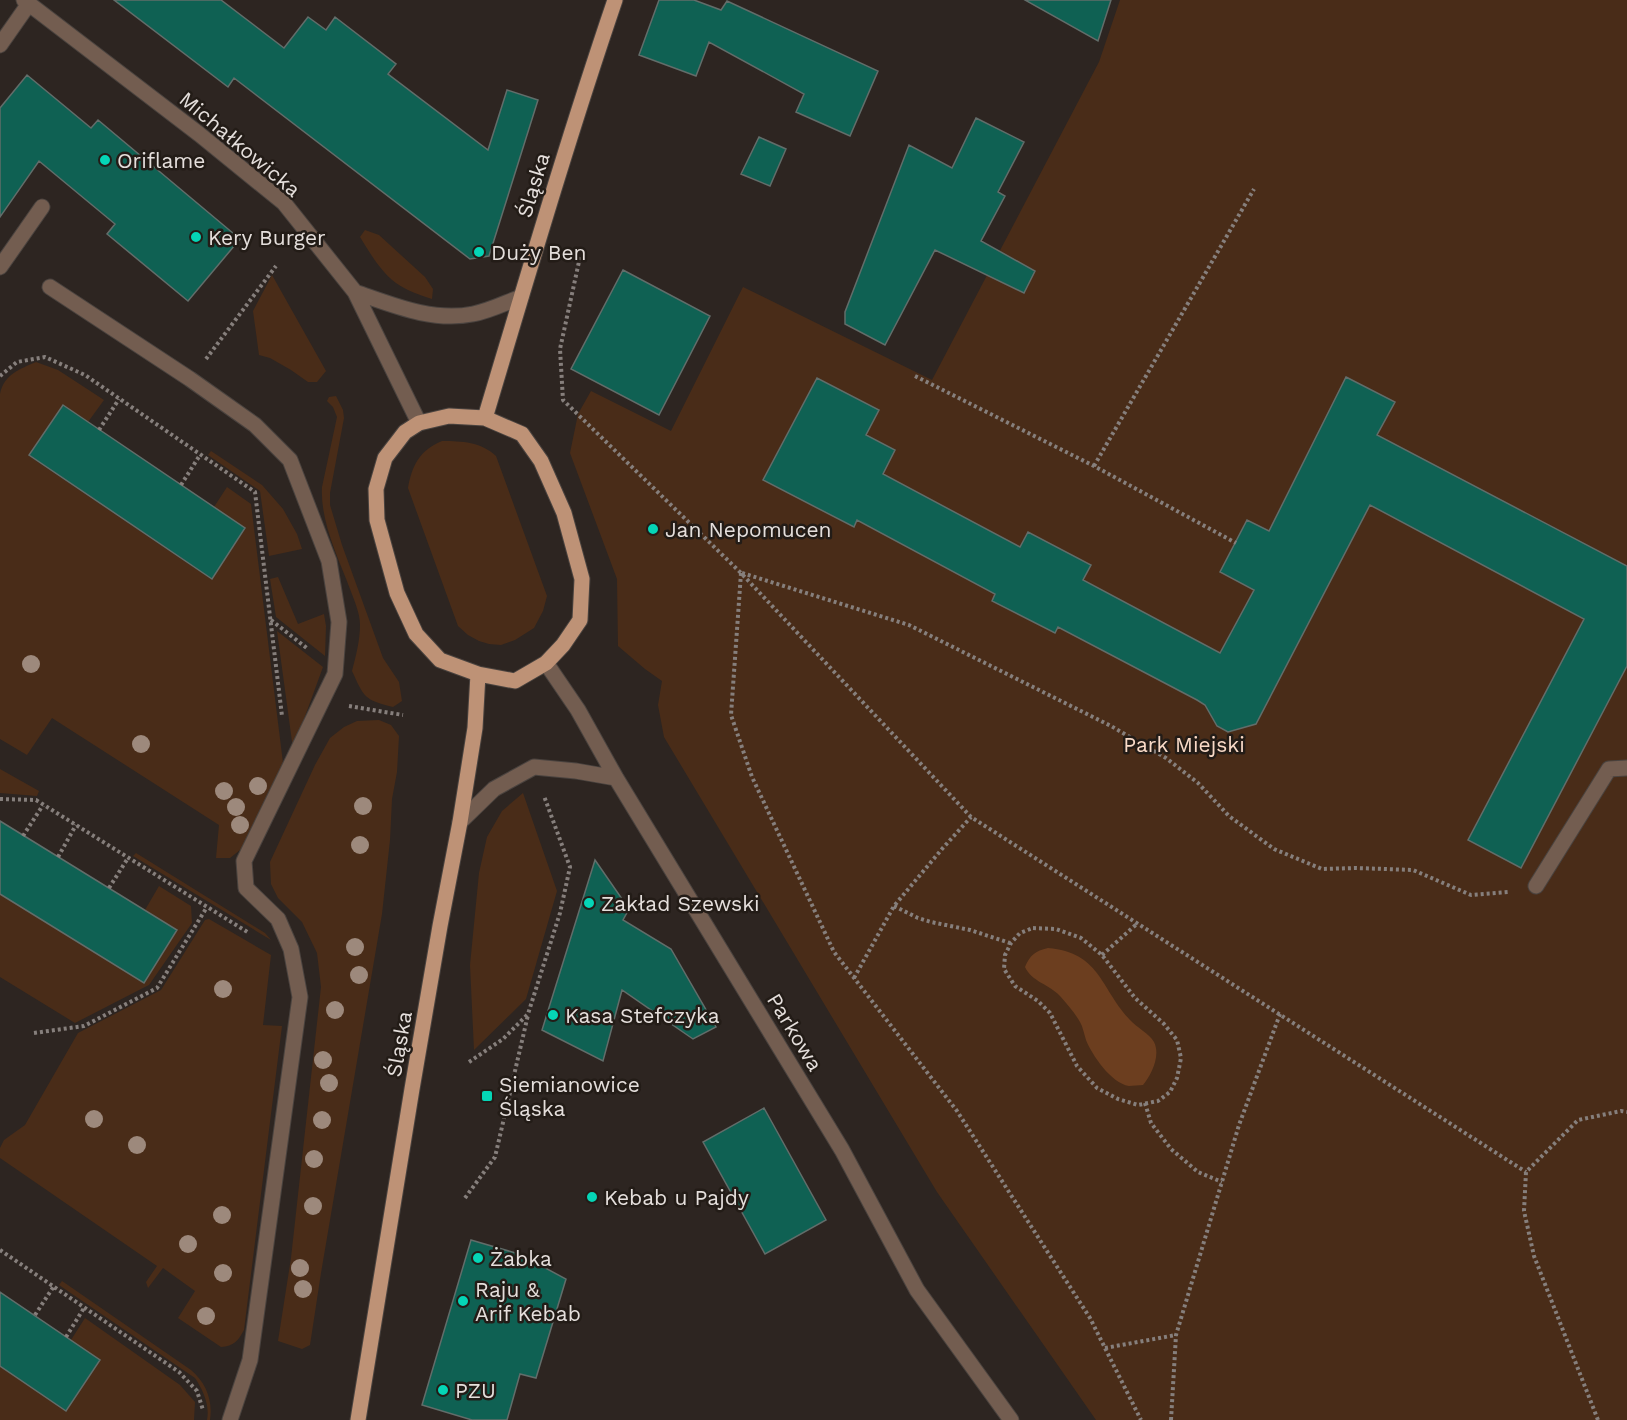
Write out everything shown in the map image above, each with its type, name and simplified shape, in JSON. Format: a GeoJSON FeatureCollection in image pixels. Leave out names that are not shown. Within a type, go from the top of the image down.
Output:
{"type":"FeatureCollection","features":[{"type":"Feature","properties":{"kind":"main road","name":"Śląska"},"geometry":{"type":"LineString","coordinates":[[485,418],[580,103],[615,0]]}},
{"type":"Feature","properties":{"kind":"main road"},"geometry":{"type":"LineString","coordinates":[[448,416],[485,418],[522,434],[541,461],[564,513],[582,579],[580,620],[546,663],[515,681],[477,674],[440,660],[416,634],[397,593],[377,520],[376,489],[385,458],[405,432],[419,423],[448,416]]}},
{"type":"Feature","properties":{"kind":"main road","name":"Śląska"},"geometry":{"type":"LineString","coordinates":[[358,1420],[416,1066],[475,728],[477,674]]}},
{"type":"Feature","properties":{"kind":"street"},"geometry":{"type":"LineString","coordinates":[[0,45],[26,2]]}},
{"type":"Feature","properties":{"kind":"street","name":"Michałkowicka"},"geometry":{"type":"LineString","coordinates":[[26,2],[199,134],[284,203],[355,292],[419,423]]}},
{"type":"Feature","properties":{"kind":"street"},"geometry":{"type":"LineString","coordinates":[[0,267],[42,207]]}},
{"type":"Feature","properties":{"kind":"street"},"geometry":{"type":"LineString","coordinates":[[50,286],[255,425],[290,460],[328,561],[339,622],[335,674],[244,861],[246,888],[278,919],[291,949],[300,997],[250,1360],[230,1420]]}},
{"type":"Feature","properties":{"kind":"street"},"geometry":{"type":"LineString","coordinates":[[355,292],[416,312],[447,317],[474,314],[521,297]]}},
{"type":"Feature","properties":{"kind":"street","name":"Parkowa"},"geometry":{"type":"LineString","coordinates":[[546,663],[578,710],[616,778],[842,1150],[917,1290],[1011,1420]]}},
{"type":"Feature","properties":{"kind":"street"},"geometry":{"type":"LineString","coordinates":[[460,822],[494,789],[534,767],[616,778]]}},
{"type":"Feature","properties":{"kind":"street"},"geometry":{"type":"LineString","coordinates":[[1536,886],[1609,769],[1627,768]]}},
{"type":"Feature","properties":{"kind":"path"},"geometry":{"type":"LineString","coordinates":[[1094,466],[1254,189]]}},
{"type":"Feature","properties":{"kind":"path"},"geometry":{"type":"LineString","coordinates":[[580,257],[560,349],[563,400],[741,573],[971,817],[1526,1172]]}},
{"type":"Feature","properties":{"kind":"path"},"geometry":{"type":"LineString","coordinates":[[190,379],[276,266]]}},
{"type":"Feature","properties":{"kind":"path"},"geometry":{"type":"LineString","coordinates":[[0,376],[17,362],[45,357],[84,375],[255,492],[283,723]]}},
{"type":"Feature","properties":{"kind":"path"},"geometry":{"type":"LineString","coordinates":[[915,376],[1094,466],[1236,543]]}},
{"type":"Feature","properties":{"kind":"path"},"geometry":{"type":"LineString","coordinates":[[99,430],[119,399]]}},
{"type":"Feature","properties":{"kind":"path"},"geometry":{"type":"LineString","coordinates":[[181,484],[200,455]]}},
{"type":"Feature","properties":{"kind":"path"},"geometry":{"type":"LineString","coordinates":[[741,573],[909,625],[1111,726],[1166,758],[1198,783],[1229,816],[1274,849],[1322,869],[1413,870],[1471,895],[1536,886]]}},
{"type":"Feature","properties":{"kind":"path"},"geometry":{"type":"LineString","coordinates":[[741,573],[731,715],[752,777],[834,952],[957,1111],[1090,1318],[1141,1420]]}},
{"type":"Feature","properties":{"kind":"path"},"geometry":{"type":"LineString","coordinates":[[271,620],[335,670]]}},
{"type":"Feature","properties":{"kind":"path"},"geometry":{"type":"LineString","coordinates":[[322,701],[403,715]]}},
{"type":"Feature","properties":{"kind":"path"},"geometry":{"type":"LineString","coordinates":[[465,1198],[495,1157],[528,1014],[560,913],[570,867],[534,767]]}},
{"type":"Feature","properties":{"kind":"path"},"geometry":{"type":"LineString","coordinates":[[0,799],[36,800],[293,961]]}},
{"type":"Feature","properties":{"kind":"path"},"geometry":{"type":"LineString","coordinates":[[23,836],[43,805]]}},
{"type":"Feature","properties":{"kind":"path"},"geometry":{"type":"LineString","coordinates":[[854,978],[894,906],[971,817]]}},
{"type":"Feature","properties":{"kind":"path"},"geometry":{"type":"LineString","coordinates":[[58,857],[76,825]]}},
{"type":"Feature","properties":{"kind":"path"},"geometry":{"type":"LineString","coordinates":[[109,888],[128,858]]}},
{"type":"Feature","properties":{"kind":"path"},"geometry":{"type":"LineString","coordinates":[[34,1034],[84,1026],[157,988],[207,906]]}},
{"type":"Feature","properties":{"kind":"path"},"geometry":{"type":"LineString","coordinates":[[894,906],[918,918],[970,930],[1011,943]]}},
{"type":"Feature","properties":{"kind":"path"},"geometry":{"type":"LineString","coordinates":[[1102,955],[1138,923]]}},
{"type":"Feature","properties":{"kind":"path"},"geometry":{"type":"LineString","coordinates":[[1033,928],[1056,929],[1081,938],[1102,955],[1135,998],[1164,1024],[1177,1040],[1181,1058],[1177,1078],[1170,1092],[1158,1101],[1138,1104],[1118,1099],[1097,1088],[1077,1066],[1050,1013],[1038,1001],[1015,986],[1004,969],[1005,955],[1011,943],[1020,933],[1033,928]]}},
{"type":"Feature","properties":{"kind":"path"},"geometry":{"type":"LineString","coordinates":[[469,1062],[503,1039],[528,1014]]}},
{"type":"Feature","properties":{"kind":"path"},"geometry":{"type":"LineString","coordinates":[[1171,1420],[1176,1335],[1239,1125],[1280,1014]]}},
{"type":"Feature","properties":{"kind":"path"},"geometry":{"type":"LineString","coordinates":[[1145,1104],[1151,1123],[1171,1149],[1198,1172],[1222,1182]]}},
{"type":"Feature","properties":{"kind":"path"},"geometry":{"type":"LineString","coordinates":[[1598,1420],[1534,1256],[1524,1211],[1526,1172],[1578,1120],[1627,1112]]}},
{"type":"Feature","properties":{"kind":"path"},"geometry":{"type":"LineString","coordinates":[[1,1253],[54,1286],[179,1372],[197,1391],[203,1413]]}},
{"type":"Feature","properties":{"kind":"path"},"geometry":{"type":"LineString","coordinates":[[35,1315],[54,1286]]}},
{"type":"Feature","properties":{"kind":"path"},"geometry":{"type":"LineString","coordinates":[[66,1336],[84,1308]]}},
{"type":"Feature","properties":{"kind":"path"},"geometry":{"type":"LineString","coordinates":[[1105,1348],[1176,1335]]}},
{"type":"Feature","properties":{"kind":"green space","name":"Park Miejski"},"geometry":{"type":"Polygon","coordinates":[[[1120,0],[1627,0],[1627,1420],[1096,1420],[937,1192],[664,737],[658,705],[662,681],[618,646],[617,579],[570,453],[578,414],[591,391],[671,431],[743,287],[932,380],[1099,62],[1120,0]]]}},
{"type":"Feature","properties":{"kind":"green space"},"geometry":{"type":"Polygon","coordinates":[[[365,230],[379,235],[425,277],[433,289],[432,299],[414,293],[396,283],[385,273],[360,237],[365,230]]]}},
{"type":"Feature","properties":{"kind":"green space"},"geometry":{"type":"Polygon","coordinates":[[[272,275],[326,371],[317,382],[308,382],[270,358],[259,355],[253,311],[272,275]]]}},
{"type":"Feature","properties":{"kind":"green space"},"geometry":{"type":"Polygon","coordinates":[[[36,362],[58,370],[104,400],[88,422],[63,406],[29,456],[211,579],[245,529],[214,507],[227,487],[251,504],[284,771],[245,846],[230,858],[216,858],[219,825],[52,718],[27,755],[0,739],[0,394],[9,377],[36,362]]]}},
{"type":"Feature","properties":{"kind":"green space"},"geometry":{"type":"Polygon","coordinates":[[[336,396],[344,418],[330,493],[330,505],[383,658],[399,682],[402,701],[393,707],[366,696],[352,671],[359,636],[359,616],[331,539],[322,500],[322,487],[337,417],[333,407],[327,401],[329,397],[336,396]]]}},
{"type":"Feature","properties":{"kind":"green space"},"geometry":{"type":"Polygon","coordinates":[[[442,441],[478,445],[496,456],[547,596],[543,611],[534,628],[515,640],[501,645],[479,641],[458,626],[408,488],[418,459],[428,449],[442,441]]]}},
{"type":"Feature","properties":{"kind":"green space"},"geometry":{"type":"Polygon","coordinates":[[[211,451],[262,485],[283,509],[297,534],[302,549],[269,556],[260,491],[208,455],[211,451]]]}},
{"type":"Feature","properties":{"kind":"green space"},"geometry":{"type":"Polygon","coordinates":[[[278,577],[298,624],[324,614],[325,656],[276,617],[270,579],[278,577]]]}},
{"type":"Feature","properties":{"kind":"green space"},"geometry":{"type":"Polygon","coordinates":[[[277,631],[323,667],[293,749],[277,631]]]}},
{"type":"Feature","properties":{"kind":"green space"},"geometry":{"type":"Polygon","coordinates":[[[379,720],[391,725],[399,736],[382,914],[310,1345],[302,1349],[278,1341],[291,1258],[321,987],[317,953],[302,922],[278,898],[271,884],[270,862],[330,738],[344,727],[357,721],[379,720]]]}},
{"type":"Feature","properties":{"kind":"green space"},"geometry":{"type":"Polygon","coordinates":[[[0,769],[39,791],[37,796],[0,793],[0,769]]]}},
{"type":"Feature","properties":{"kind":"green space"},"geometry":{"type":"Polygon","coordinates":[[[523,793],[557,891],[526,999],[474,1050],[470,965],[479,873],[487,837],[502,811],[523,793]]]}},
{"type":"Feature","properties":{"kind":"green space"},"geometry":{"type":"Polygon","coordinates":[[[136,853],[265,933],[271,940],[133,856],[136,853]]]}},
{"type":"Feature","properties":{"kind":"green space"},"geometry":{"type":"Polygon","coordinates":[[[159,886],[191,906],[192,923],[149,985],[75,1023],[0,977],[0,894],[144,982],[177,930],[145,910],[159,886]]]}},
{"type":"Feature","properties":{"kind":"green space"},"geometry":{"type":"Polygon","coordinates":[[[209,919],[271,955],[263,1025],[282,1026],[244,1330],[235,1342],[221,1347],[178,1318],[195,1291],[163,1268],[148,1288],[146,1282],[157,1266],[0,1158],[0,1148],[4,1140],[25,1125],[78,1033],[161,990],[205,920],[209,919]]]}},
{"type":"Feature","properties":{"kind":"green space"},"geometry":{"type":"Polygon","coordinates":[[[62,1281],[191,1370],[201,1380],[207,1392],[210,1420],[207,1420],[208,1409],[205,1398],[195,1378],[59,1285],[62,1281]]]}},
{"type":"Feature","properties":{"kind":"green space"},"geometry":{"type":"Polygon","coordinates":[[[85,1318],[180,1385],[195,1402],[194,1420],[0,1420],[0,1366],[66,1410],[100,1360],[71,1340],[85,1318]]]}},
{"type":"Feature","properties":{"kind":"shaded area"},"geometry":{"type":"Polygon","coordinates":[[[1048,948],[1066,951],[1089,965],[1098,974],[1130,1020],[1152,1039],[1156,1047],[1156,1059],[1143,1085],[1122,1084],[1109,1074],[1093,1053],[1076,1015],[1056,992],[1036,980],[1028,972],[1025,967],[1031,957],[1036,952],[1048,948]]]}},
{"type":"Feature","properties":{"kind":"building"},"geometry":{"type":"Polygon","coordinates":[[[114,0],[221,0],[284,48],[308,17],[326,30],[335,17],[396,64],[388,74],[488,150],[507,90],[538,100],[489,256],[470,259],[234,78],[228,87],[114,0]]]}},
{"type":"Feature","properties":{"kind":"building"},"geometry":{"type":"Polygon","coordinates":[[[659,0],[694,0],[721,10],[727,1],[878,71],[850,136],[796,112],[804,94],[709,42],[696,76],[639,55],[659,0]]]}},
{"type":"Feature","properties":{"kind":"building"},"geometry":{"type":"Polygon","coordinates":[[[1025,0],[1111,0],[1098,41],[1025,0]]]}},
{"type":"Feature","properties":{"kind":"building"},"geometry":{"type":"Polygon","coordinates":[[[27,75],[91,128],[98,120],[240,239],[188,301],[107,234],[115,224],[39,161],[0,217],[0,108],[27,75]]]}},
{"type":"Feature","properties":{"kind":"building"},"geometry":{"type":"Polygon","coordinates":[[[976,118],[1024,142],[998,192],[1005,196],[981,241],[1035,271],[1024,293],[935,250],[885,345],[845,324],[845,312],[909,145],[952,168],[976,118]]]}},
{"type":"Feature","properties":{"kind":"building"},"geometry":{"type":"Polygon","coordinates":[[[759,137],[786,149],[770,186],[741,174],[759,137]]]}},
{"type":"Feature","properties":{"kind":"building"},"geometry":{"type":"Polygon","coordinates":[[[623,270],[710,316],[659,415],[571,369],[623,270]]]}},
{"type":"Feature","properties":{"kind":"building"},"geometry":{"type":"Polygon","coordinates":[[[1346,377],[1395,402],[1377,435],[1627,566],[1627,666],[1521,868],[1468,840],[1584,619],[1370,505],[1256,724],[1228,732],[1217,726],[1205,705],[1197,700],[1058,627],[1055,633],[992,601],[995,594],[857,520],[854,527],[763,480],[817,378],[879,410],[866,435],[895,450],[883,474],[1020,547],[1028,532],[1091,565],[1083,580],[1220,653],[1254,590],[1220,572],[1247,520],[1269,531],[1346,377]]]}},
{"type":"Feature","properties":{"kind":"building"},"geometry":{"type":"Polygon","coordinates":[[[63,405],[245,528],[212,579],[29,455],[63,405]]]}},
{"type":"Feature","properties":{"kind":"building"},"geometry":{"type":"Polygon","coordinates":[[[0,821],[177,930],[144,983],[0,894],[0,821]]]}},
{"type":"Feature","properties":{"kind":"building"},"geometry":{"type":"Polygon","coordinates":[[[595,860],[629,909],[623,920],[671,949],[716,1027],[693,1039],[622,990],[603,1061],[542,1030],[595,860]]]}},
{"type":"Feature","properties":{"kind":"building"},"geometry":{"type":"Polygon","coordinates":[[[764,1108],[826,1220],[765,1254],[703,1142],[764,1108]]]}},
{"type":"Feature","properties":{"kind":"building"},"geometry":{"type":"Polygon","coordinates":[[[471,1240],[519,1254],[566,1279],[536,1378],[520,1374],[507,1420],[472,1420],[422,1405],[471,1240]]]}},
{"type":"Feature","properties":{"kind":"building"},"geometry":{"type":"Polygon","coordinates":[[[0,1292],[100,1360],[66,1411],[0,1366],[0,1292]]]}},
{"type":"Feature","properties":{"kind":"place","name":"Oriflame"},"geometry":{"type":"Point","coordinates":[105,160]}},
{"type":"Feature","properties":{"kind":"place","name":"Kery Burger"},"geometry":{"type":"Point","coordinates":[196,237]}},
{"type":"Feature","properties":{"kind":"place","name":"Duży Ben"},"geometry":{"type":"Point","coordinates":[479,252]}},
{"type":"Feature","properties":{"kind":"place","name":"Jan Nepomucen"},"geometry":{"type":"Point","coordinates":[653,529]}},
{"type":"Feature","properties":{"kind":"place","name":"Zakład Szewski"},"geometry":{"type":"Point","coordinates":[589,903]}},
{"type":"Feature","properties":{"kind":"place","name":"Kasa Stefczyka"},"geometry":{"type":"Point","coordinates":[553,1015]}},
{"type":"Feature","properties":{"kind":"place","name":"Siemianowice Śląska"},"geometry":{"type":"Point","coordinates":[487,1096]}},
{"type":"Feature","properties":{"kind":"place","name":"Kebab u Pajdy"},"geometry":{"type":"Point","coordinates":[592,1197]}},
{"type":"Feature","properties":{"kind":"place","name":"Żabka"},"geometry":{"type":"Point","coordinates":[478,1258]}},
{"type":"Feature","properties":{"kind":"place","name":"Raju & Arif Kebab"},"geometry":{"type":"Point","coordinates":[463,1301]}},
{"type":"Feature","properties":{"kind":"place","name":"PZU"},"geometry":{"type":"Point","coordinates":[443,1390]}}]}
